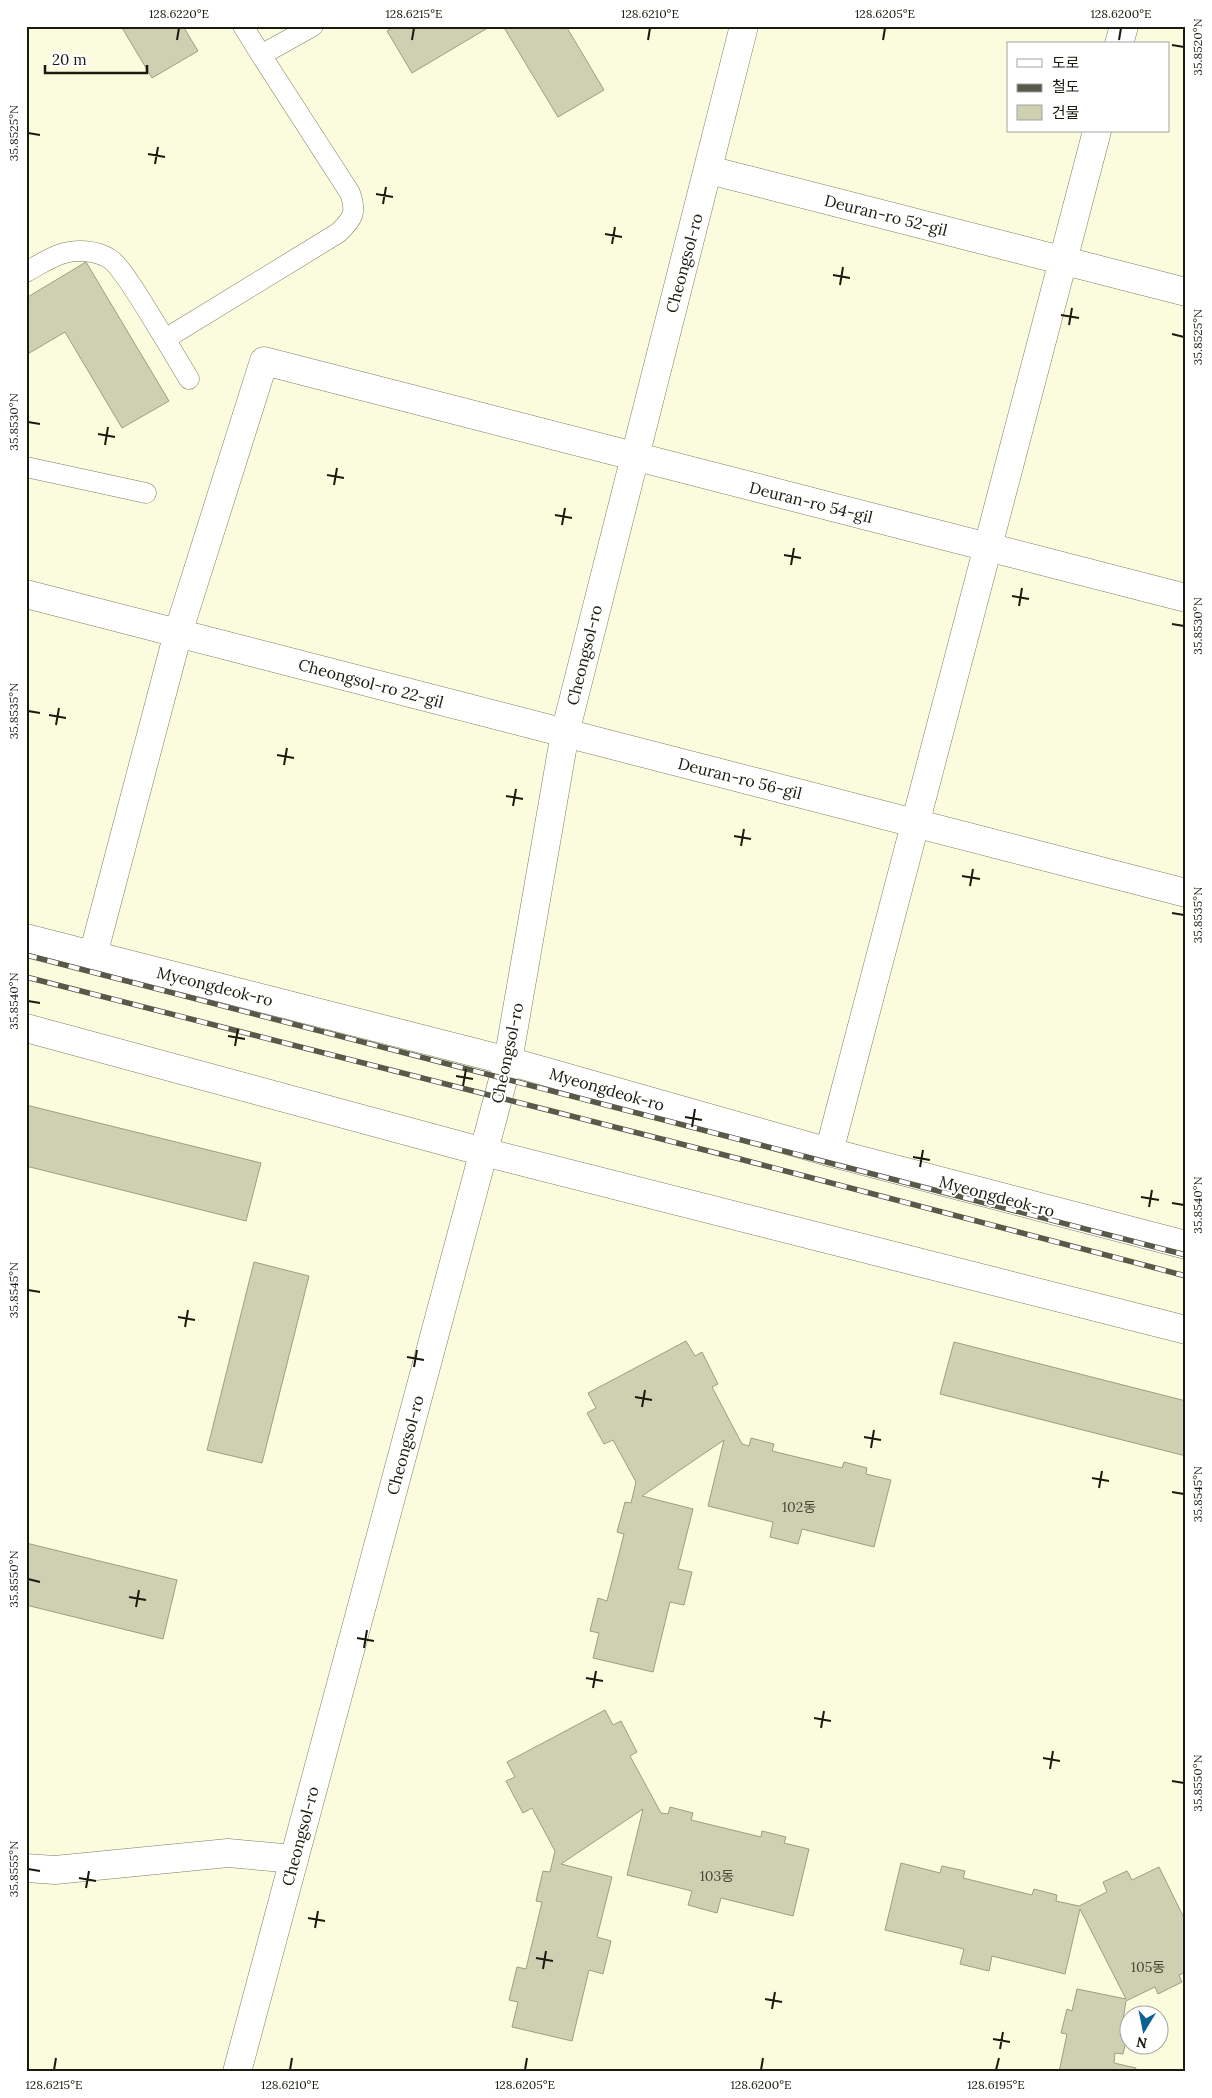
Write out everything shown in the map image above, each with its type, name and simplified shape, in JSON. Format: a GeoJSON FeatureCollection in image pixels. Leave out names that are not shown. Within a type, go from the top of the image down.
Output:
{"type":"FeatureCollection","features":[{"type":"Feature","properties":{"kind":"street","name":"Cheongsol-ro"},"geometry":{"type":"LineString","coordinates":[[237,2072],[508,1060],[564,733],[709,170],[744,26]]}},
{"type":"Feature","properties":{"kind":"street"},"geometry":{"type":"LineString","coordinates":[[1120,42],[1124,26]]}},
{"type":"Feature","properties":{"kind":"street"},"geometry":{"type":"LineString","coordinates":[[829,1152],[1097,132]]}},
{"type":"Feature","properties":{"kind":"street","name":"Deuran-ro 52-gil"},"geometry":{"type":"LineString","coordinates":[[709,170],[1186,292]]}},
{"type":"Feature","properties":{"kind":"street","name":"Deuran-ro 54-gil"},"geometry":{"type":"LineString","coordinates":[[178,633],[264,361],[1186,598]]}},
{"type":"Feature","properties":{"kind":"street","name":"Cheongsol-ro 22-gil"},"geometry":{"type":"LineString","coordinates":[[26,594],[564,733]]}},
{"type":"Feature","properties":{"kind":"street"},"geometry":{"type":"LineString","coordinates":[[93,956],[178,633]]}},
{"type":"Feature","properties":{"kind":"street","name":"Deuran-ro 56-gil"},"geometry":{"type":"LineString","coordinates":[[564,733],[1186,893]]}},
{"type":"Feature","properties":{"kind":"street","name":"Myeongdeok-ro"},"geometry":{"type":"LineString","coordinates":[[26,938],[508,1060],[829,1152],[1186,1244]]}},
{"type":"Feature","properties":{"kind":"street"},"geometry":{"type":"LineString","coordinates":[[26,1028],[484,1152],[1186,1330]]}},
{"type":"Feature","properties":{"kind":"street"},"geometry":{"type":"LineString","coordinates":[[26,1868],[55,1870],[189,1855],[228,1853],[294,1859]]}},
{"type":"Feature","properties":{"kind":"lane"},"geometry":{"type":"LineString","coordinates":[[165,338],[338,233],[352,220],[355,205],[350,193],[243,26]]}},
{"type":"Feature","properties":{"kind":"lane"},"geometry":{"type":"LineString","coordinates":[[262,55],[312,26]]}},
{"type":"Feature","properties":{"kind":"lane"},"geometry":{"type":"LineString","coordinates":[[26,272],[60,254],[86,251],[103,255],[112,260],[165,338],[189,379]]}},
{"type":"Feature","properties":{"kind":"lane"},"geometry":{"type":"LineString","coordinates":[[26,467],[146,493]]}},
{"type":"Feature","properties":{"kind":"building"},"geometry":{"type":"Polygon","coordinates":[[[121,26],[183,26],[198,51],[152,78],[121,26]]]}},
{"type":"Feature","properties":{"kind":"building"},"geometry":{"type":"Polygon","coordinates":[[[395,26],[491,26],[412,73],[387,31],[395,26]]]}},
{"type":"Feature","properties":{"kind":"building"},"geometry":{"type":"Polygon","coordinates":[[[503,26],[566,26],[604,90],[558,117],[503,26]]]}},
{"type":"Feature","properties":{"kind":"building"},"geometry":{"type":"Polygon","coordinates":[[[86,262],[169,401],[122,428],[65,332],[26,355],[26,298],[86,262]]]}},
{"type":"Feature","properties":{"kind":"building"},"geometry":{"type":"Polygon","coordinates":[[[26,1105],[261,1163],[246,1221],[26,1166],[26,1105]]]}},
{"type":"Feature","properties":{"kind":"building"},"geometry":{"type":"Polygon","coordinates":[[[254,1262],[309,1276],[262,1463],[207,1450],[254,1262]]]}},
{"type":"Feature","properties":{"kind":"building"},"geometry":{"type":"Polygon","coordinates":[[[686,1341],[695,1356],[702,1352],[718,1384],[712,1387],[742,1444],[749,1446],[751,1438],[774,1444],[772,1451],[842,1468],[844,1462],[867,1468],[866,1474],[891,1480],[874,1547],[802,1529],[798,1544],[770,1537],[773,1522],[708,1506],[724,1440],[642,1496],[693,1509],[678,1569],[692,1572],[684,1605],[670,1602],[653,1672],[593,1658],[599,1633],[590,1631],[598,1598],[607,1601],[624,1534],[617,1532],[625,1502],[631,1503],[636,1482],[613,1440],[604,1444],[587,1413],[596,1408],[588,1393],[686,1341]]]}},
{"type":"Feature","properties":{"kind":"building"},"geometry":{"type":"Polygon","coordinates":[[[954,1342],[1186,1401],[1186,1456],[940,1394],[954,1342]]]}},
{"type":"Feature","properties":{"kind":"building"},"geometry":{"type":"Polygon","coordinates":[[[26,1543],[177,1580],[163,1639],[26,1605],[26,1543]]]}},
{"type":"Feature","properties":{"kind":"building"},"geometry":{"type":"Polygon","coordinates":[[[605,1710],[613,1725],[621,1721],[637,1752],[630,1756],[661,1813],[668,1814],[670,1807],[693,1813],[691,1820],[761,1837],[762,1831],[786,1837],[784,1843],[809,1849],[793,1916],[721,1898],[717,1913],[688,1905],[692,1891],[627,1875],[643,1809],[561,1864],[612,1877],[597,1937],[611,1941],[603,1974],[589,1970],[572,2041],[512,2027],[518,2002],[509,2000],[517,1967],[526,1969],[542,1902],[536,1901],[543,1871],[550,1872],[555,1851],[532,1808],[523,1813],[506,1781],[515,1777],[507,1762],[605,1710]]]}},
{"type":"Feature","properties":{"kind":"building"},"geometry":{"type":"Polygon","coordinates":[[[901,1863],[940,1873],[942,1866],[965,1871],[963,1878],[1032,1895],[1034,1889],[1057,1895],[1056,1901],[1079,1906],[1107,1892],[1103,1882],[1127,1871],[1132,1880],[1159,1867],[1186,1922],[1186,1972],[1179,1975],[1182,1982],[1158,1994],[1155,1987],[1126,2001],[1125,2006],[1120,2006],[1120,2054],[1115,2053],[1114,2063],[1136,2068],[1135,2072],[1059,2072],[1067,2034],[1061,2033],[1067,2009],[1072,2011],[1077,1989],[1126,1999],[1080,1909],[1065,1974],[992,1956],[989,1971],[960,1964],[964,1949],[885,1930],[901,1863]]]}},
{"type":"Feature","properties":{"kind":"railway"},"geometry":{"type":"LineString","coordinates":[[26,955],[1186,1255]]}},
{"type":"Feature","properties":{"kind":"railway"},"geometry":{"type":"LineString","coordinates":[[26,977],[736,1158],[1186,1276]]}}]}
